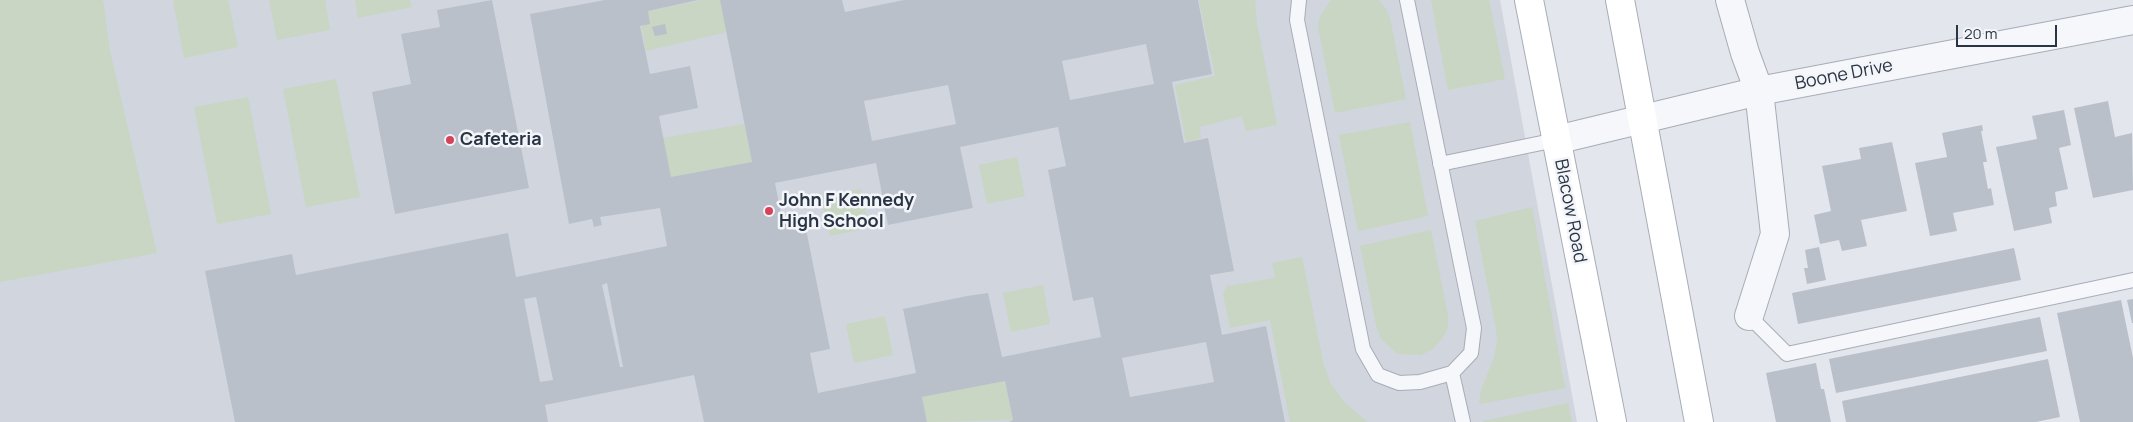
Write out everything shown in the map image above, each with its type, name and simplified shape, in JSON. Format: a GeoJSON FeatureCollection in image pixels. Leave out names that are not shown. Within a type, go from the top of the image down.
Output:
{"type":"FeatureCollection","features":[{"type":"Feature","properties":{"kind":"main road","name":"Blacow Road"},"geometry":{"type":"LineString","coordinates":[[1529,0],[1612,422]]}},
{"type":"Feature","properties":{"kind":"main road"},"geometry":{"type":"LineString","coordinates":[[1620,0],[1699,422]]}},
{"type":"Feature","properties":{"kind":"street"},"geometry":{"type":"LineString","coordinates":[[1730,0],[1745,53],[1759,91],[1775,234],[1749,316]]}},
{"type":"Feature","properties":{"kind":"street","name":"Boone Drive"},"geometry":{"type":"LineString","coordinates":[[1556,140],[1643,117],[1759,91],[2133,20]]}},
{"type":"Feature","properties":{"kind":"lane"},"geometry":{"type":"LineString","coordinates":[[1299,0],[1297,20],[1363,349],[1378,375],[1399,383],[1420,382],[1452,373],[1471,353],[1474,328],[1408,0]]}},
{"type":"Feature","properties":{"kind":"lane"},"geometry":{"type":"LineString","coordinates":[[1440,164],[1556,140]]}},
{"type":"Feature","properties":{"kind":"lane"},"geometry":{"type":"LineString","coordinates":[[1749,316],[1787,354],[2133,280]]}},
{"type":"Feature","properties":{"kind":"lane"},"geometry":{"type":"LineString","coordinates":[[1452,373],[1463,422]]}},
{"type":"Feature","properties":{"kind":"shaded area","name":"John F Kennedy High School"},"geometry":{"type":"Polygon","coordinates":[[[0,0],[1500,0],[1577,422],[0,422],[0,0]]]}},
{"type":"Feature","properties":{"kind":"green space"},"geometry":{"type":"Polygon","coordinates":[[[0,0],[103,0],[110,51],[157,253],[0,282],[0,0]]]}},
{"type":"Feature","properties":{"kind":"green space"},"geometry":{"type":"Polygon","coordinates":[[[173,0],[228,0],[238,47],[184,58],[173,0]]]}},
{"type":"Feature","properties":{"kind":"green space"},"geometry":{"type":"Polygon","coordinates":[[[269,0],[325,0],[330,30],[277,40],[269,0]]]}},
{"type":"Feature","properties":{"kind":"green space"},"geometry":{"type":"Polygon","coordinates":[[[355,0],[410,0],[412,7],[358,18],[355,0]]]}},
{"type":"Feature","properties":{"kind":"green space"},"geometry":{"type":"Polygon","coordinates":[[[703,0],[720,0],[727,32],[646,51],[639,13],[703,0]]]}},
{"type":"Feature","properties":{"kind":"green space"},"geometry":{"type":"Polygon","coordinates":[[[1199,0],[1255,0],[1257,23],[1277,125],[1246,131],[1242,116],[1200,127],[1201,138],[1186,142],[1175,85],[1215,76],[1199,0]]]}},
{"type":"Feature","properties":{"kind":"green space"},"geometry":{"type":"Polygon","coordinates":[[[1331,0],[1379,0],[1386,9],[1390,18],[1406,99],[1335,113],[1318,27],[1320,16],[1331,0]]]}},
{"type":"Feature","properties":{"kind":"green space"},"geometry":{"type":"Polygon","coordinates":[[[1431,0],[1489,0],[1505,79],[1448,90],[1431,0]]]}},
{"type":"Feature","properties":{"kind":"green space"},"geometry":{"type":"Polygon","coordinates":[[[336,79],[360,197],[306,207],[283,89],[336,79]]]}},
{"type":"Feature","properties":{"kind":"green space"},"geometry":{"type":"Polygon","coordinates":[[[248,97],[271,214],[217,224],[194,107],[248,97]]]}},
{"type":"Feature","properties":{"kind":"green space"},"geometry":{"type":"Polygon","coordinates":[[[1410,122],[1428,216],[1358,231],[1339,135],[1410,122]]]}},
{"type":"Feature","properties":{"kind":"green space"},"geometry":{"type":"Polygon","coordinates":[[[744,124],[752,162],[671,177],[663,138],[744,124]]]}},
{"type":"Feature","properties":{"kind":"green space"},"geometry":{"type":"Polygon","coordinates":[[[1017,157],[1025,196],[987,204],[979,165],[1017,157]]]}},
{"type":"Feature","properties":{"kind":"green space"},"geometry":{"type":"Polygon","coordinates":[[[861,189],[869,228],[830,236],[821,197],[861,189]]]}},
{"type":"Feature","properties":{"kind":"green space"},"geometry":{"type":"Polygon","coordinates":[[[1532,207],[1565,388],[1479,404],[1481,390],[1494,358],[1497,341],[1475,221],[1532,207]]]}},
{"type":"Feature","properties":{"kind":"green space"},"geometry":{"type":"Polygon","coordinates":[[[1431,230],[1448,316],[1448,328],[1442,339],[1433,349],[1421,355],[1398,354],[1381,339],[1376,325],[1360,246],[1431,230]]]}},
{"type":"Feature","properties":{"kind":"green space"},"geometry":{"type":"Polygon","coordinates":[[[1302,257],[1324,366],[1331,384],[1344,402],[1368,422],[1290,422],[1270,320],[1230,328],[1223,294],[1227,286],[1275,278],[1272,263],[1302,257]]]}},
{"type":"Feature","properties":{"kind":"green space"},"geometry":{"type":"Polygon","coordinates":[[[1043,285],[1050,324],[1011,332],[1003,293],[1043,285]]]}},
{"type":"Feature","properties":{"kind":"green space"},"geometry":{"type":"Polygon","coordinates":[[[885,316],[893,355],[854,363],[846,324],[885,316]]]}},
{"type":"Feature","properties":{"kind":"green space"},"geometry":{"type":"Polygon","coordinates":[[[1005,381],[1013,420],[927,422],[922,397],[1005,381]]]}},
{"type":"Feature","properties":{"kind":"green space"},"geometry":{"type":"Polygon","coordinates":[[[1568,403],[1572,422],[1483,422],[1483,421],[1568,403]]]}},
{"type":"Feature","properties":{"kind":"building","name":"Cafeteria"},"geometry":{"type":"Polygon","coordinates":[[[492,0],[529,188],[395,214],[372,92],[411,84],[401,34],[440,27],[437,10],[492,0]]]}},
{"type":"Feature","properties":{"kind":"building"},"geometry":{"type":"Polygon","coordinates":[[[605,0],[698,0],[648,11],[650,24],[640,26],[650,74],[690,66],[698,108],[659,116],[671,177],[752,162],[720,0],[842,0],[845,12],[904,0],[1198,0],[1212,74],[1172,82],[1184,143],[1208,138],[1234,271],[1210,275],[1222,335],[1266,326],[1285,422],[1009,422],[1013,420],[1005,381],[922,397],[927,422],[704,422],[694,375],[545,405],[548,422],[235,422],[205,271],[292,254],[296,275],[508,233],[516,277],[667,246],[660,208],[600,217],[602,225],[594,227],[592,219],[569,224],[530,14],[605,0]],[[1146,44],[1062,61],[1070,100],[1154,84],[1146,44]],[[948,85],[864,101],[872,141],[956,124],[948,85]],[[1058,127],[960,147],[973,208],[888,225],[876,163],[775,183],[783,223],[804,219],[830,349],[810,353],[818,393],[916,373],[903,309],[967,296],[988,293],[1002,357],[1101,337],[1093,297],[1073,301],[1048,170],[1066,166],[1058,127]],[[607,283],[602,285],[620,367],[623,367],[607,283]],[[536,297],[524,299],[540,382],[553,380],[536,297]],[[1206,342],[1122,358],[1130,397],[1214,382],[1206,342]]]}},
{"type":"Feature","properties":{"kind":"building"},"geometry":{"type":"Polygon","coordinates":[[[665,24],[667,34],[655,36],[652,27],[665,24]]]}},
{"type":"Feature","properties":{"kind":"building"},"geometry":{"type":"Polygon","coordinates":[[[2108,101],[2115,137],[2132,133],[2133,190],[2093,198],[2074,108],[2108,101]]]}},
{"type":"Feature","properties":{"kind":"building"},"geometry":{"type":"Polygon","coordinates":[[[2064,110],[2071,145],[2059,148],[2068,189],[2055,192],[2057,206],[2049,208],[2052,223],[2014,231],[1996,147],[2037,139],[2032,116],[2064,110]]]}},
{"type":"Feature","properties":{"kind":"building"},"geometry":{"type":"Polygon","coordinates":[[[1982,125],[1983,131],[1981,131],[1987,162],[1983,162],[1988,189],[1991,188],[1994,205],[1953,213],[1957,231],[1930,236],[1915,163],[1947,157],[1942,133],[1982,125]]]}},
{"type":"Feature","properties":{"kind":"building"},"geometry":{"type":"Polygon","coordinates":[[[1892,142],[1907,211],[1861,220],[1867,246],[1842,251],[1839,240],[1820,244],[1814,215],[1831,211],[1822,166],[1861,159],[1859,148],[1892,142]]]}},
{"type":"Feature","properties":{"kind":"building"},"geometry":{"type":"Polygon","coordinates":[[[1819,247],[1826,280],[1807,284],[1804,268],[1808,268],[1805,250],[1819,247]]]}},
{"type":"Feature","properties":{"kind":"building"},"geometry":{"type":"Polygon","coordinates":[[[2014,248],[2021,280],[1798,324],[1792,293],[2014,248]]]}},
{"type":"Feature","properties":{"kind":"building"},"geometry":{"type":"Polygon","coordinates":[[[2133,299],[2133,323],[2132,323],[2127,300],[2133,299]]]}},
{"type":"Feature","properties":{"kind":"building"},"geometry":{"type":"Polygon","coordinates":[[[2121,300],[2133,358],[2133,422],[2080,422],[2057,313],[2121,300]]]}},
{"type":"Feature","properties":{"kind":"building"},"geometry":{"type":"Polygon","coordinates":[[[2040,317],[2047,351],[1836,393],[1829,359],[2040,317]]]}},
{"type":"Feature","properties":{"kind":"building"},"geometry":{"type":"Polygon","coordinates":[[[2048,359],[2060,417],[2036,422],[1846,422],[1842,401],[2048,359]]]}},
{"type":"Feature","properties":{"kind":"building"},"geometry":{"type":"Polygon","coordinates":[[[1816,363],[1821,389],[1824,389],[1831,422],[1776,422],[1766,373],[1816,363]]]}},
{"type":"Feature","properties":{"kind":"place","name":"Cafeteria"},"geometry":{"type":"Point","coordinates":[450,140]}},
{"type":"Feature","properties":{"kind":"place","name":"John F Kennedy High School"},"geometry":{"type":"Point","coordinates":[769,211]}}]}
